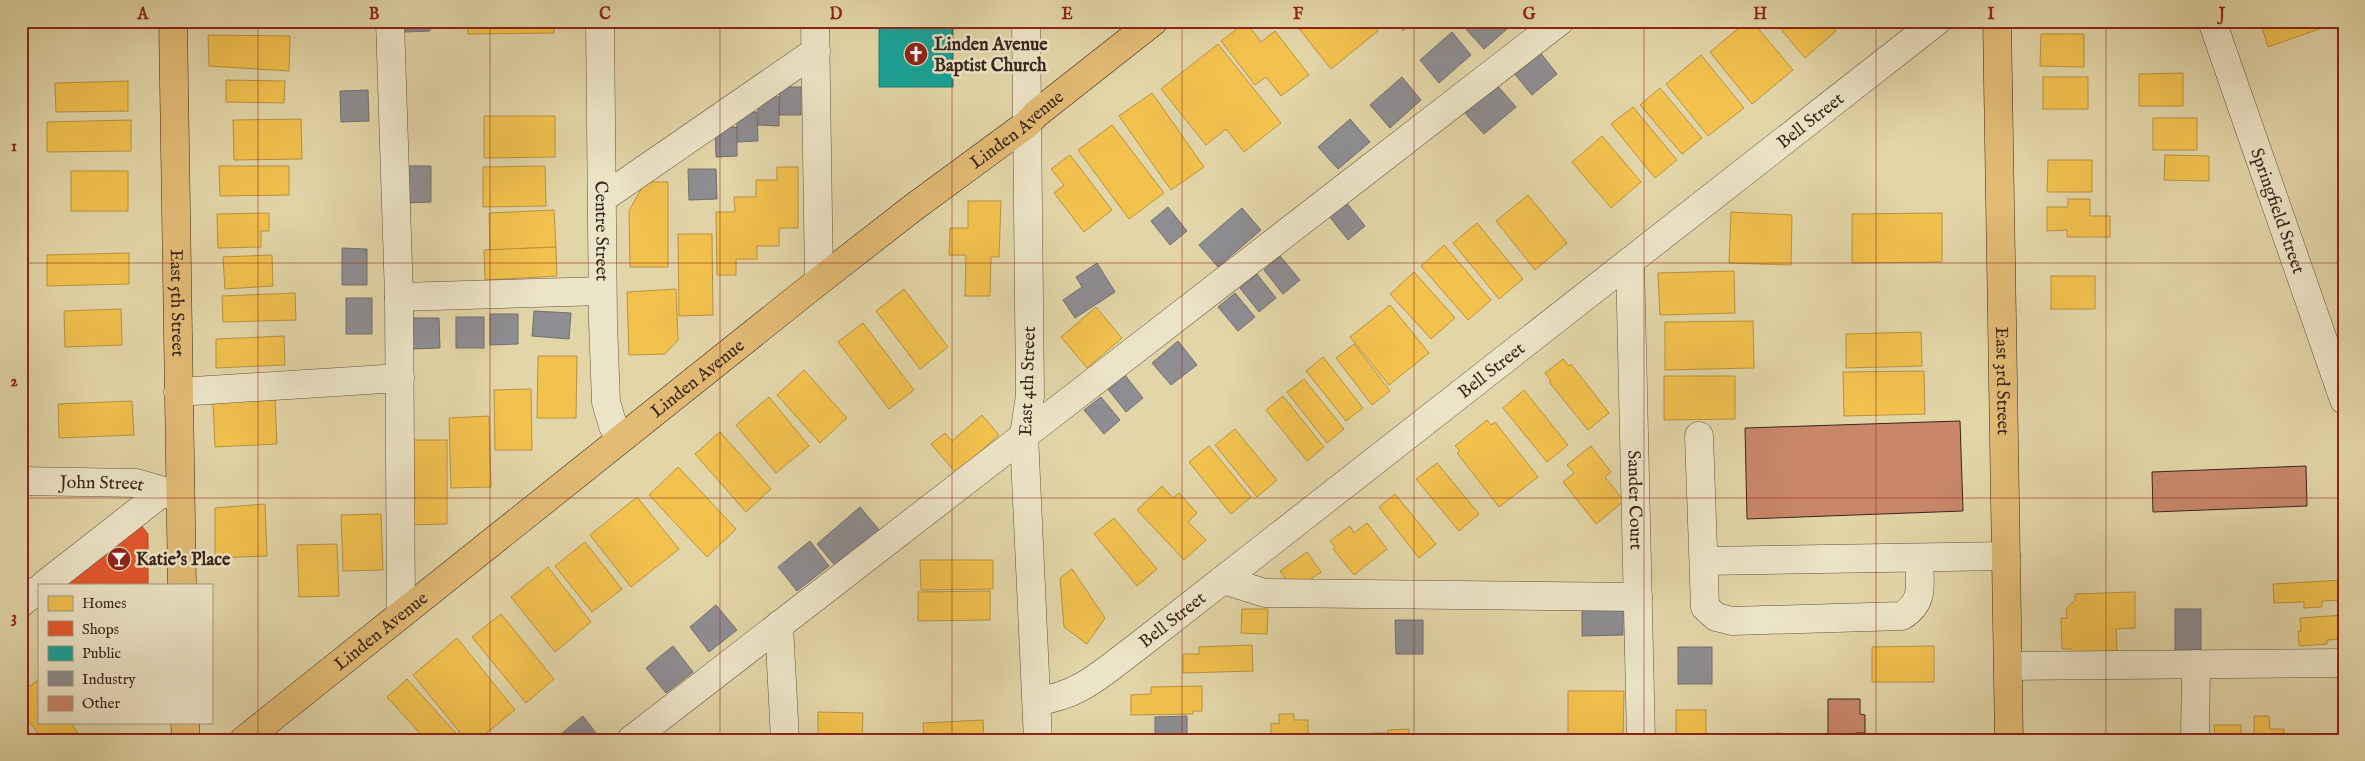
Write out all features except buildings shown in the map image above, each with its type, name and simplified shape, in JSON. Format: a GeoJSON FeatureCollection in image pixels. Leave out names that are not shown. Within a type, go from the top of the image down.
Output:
{"type":"FeatureCollection","features":[{"type":"Feature","properties":{"kind":"main road","name":"East 5th Street"},"geometry":{"type":"LineString","coordinates":[[173,21],[178,392],[172,496],[182,584]]}},
{"type":"Feature","properties":{"kind":"main road","name":"Linden Avenue"},"geometry":{"type":"LineString","coordinates":[[244,740],[620,438],[914,207],[1027,124],[1036,114],[1154,21]]}},
{"type":"Feature","properties":{"kind":"main road","name":"East 3rd Street"},"geometry":{"type":"LineString","coordinates":[[1997,21],[2009,740]]}},
{"type":"Feature","properties":{"kind":"main road"},"geometry":{"type":"LineString","coordinates":[[185,724],[186,740]]}},
{"type":"Feature","properties":{"kind":"street"},"geometry":{"type":"LineString","coordinates":[[390,21],[400,297],[401,613]]}},
{"type":"Feature","properties":{"kind":"street","name":"Centre Street"},"geometry":{"type":"LineString","coordinates":[[600,21],[603,198],[602,291],[606,402],[613,426],[620,438]]}},
{"type":"Feature","properties":{"kind":"street"},"geometry":{"type":"LineString","coordinates":[[815,21],[819,281]]}},
{"type":"Feature","properties":{"kind":"street","name":"East 4th Street"},"geometry":{"type":"LineString","coordinates":[[1026,21],[1030,396],[1024,435],[1038,740]]}},
{"type":"Feature","properties":{"kind":"street"},"geometry":{"type":"LineString","coordinates":[[632,740],[1560,21]]}},
{"type":"Feature","properties":{"kind":"street","name":"Bell Street"},"geometry":{"type":"LineString","coordinates":[[1037,701],[1058,699],[1078,691],[1223,580],[1937,21]]}},
{"type":"Feature","properties":{"kind":"street","name":"Springfield Street"},"geometry":{"type":"LineString","coordinates":[[2212,21],[2344,400]]}},
{"type":"Feature","properties":{"kind":"street"},"geometry":{"type":"LineString","coordinates":[[603,198],[816,50]]}},
{"type":"Feature","properties":{"kind":"street","name":"Sander Court"},"geometry":{"type":"LineString","coordinates":[[1630,261],[1641,740]]}},
{"type":"Feature","properties":{"kind":"street"},"geometry":{"type":"LineString","coordinates":[[400,297],[602,291]]}},
{"type":"Feature","properties":{"kind":"street"},"geometry":{"type":"LineString","coordinates":[[178,392],[400,378]]}},
{"type":"Feature","properties":{"kind":"street"},"geometry":{"type":"LineString","coordinates":[[1699,436],[1705,607],[1716,617],[1732,621],[1902,616],[1913,609],[1920,597],[1919,558]]}},
{"type":"Feature","properties":{"kind":"street","name":"John Street"},"geometry":{"type":"LineString","coordinates":[[21,481],[136,483],[172,496]]}},
{"type":"Feature","properties":{"kind":"street"},"geometry":{"type":"LineString","coordinates":[[45,584],[172,496]]}},
{"type":"Feature","properties":{"kind":"street"},"geometry":{"type":"LineString","coordinates":[[1704,561],[2006,556]]}},
{"type":"Feature","properties":{"kind":"street"},"geometry":{"type":"LineString","coordinates":[[1223,580],[1265,593],[1638,597]]}},
{"type":"Feature","properties":{"kind":"street"},"geometry":{"type":"LineString","coordinates":[[21,602],[38,590]]}},
{"type":"Feature","properties":{"kind":"street"},"geometry":{"type":"LineString","coordinates":[[778,625],[786,740]]}},
{"type":"Feature","properties":{"kind":"street"},"geometry":{"type":"LineString","coordinates":[[2008,666],[2344,663]]}},
{"type":"Feature","properties":{"kind":"street"},"geometry":{"type":"LineString","coordinates":[[2195,740],[2196,664]]}},
{"type":"Feature","properties":{"kind":"place","name":"Linden Avenue Baptist Church"},"geometry":{"type":"Point","coordinates":[916,54]}},
{"type":"Feature","properties":{"kind":"place","name":"Katie's Place"},"geometry":{"type":"Point","coordinates":[119,559]}}]}
